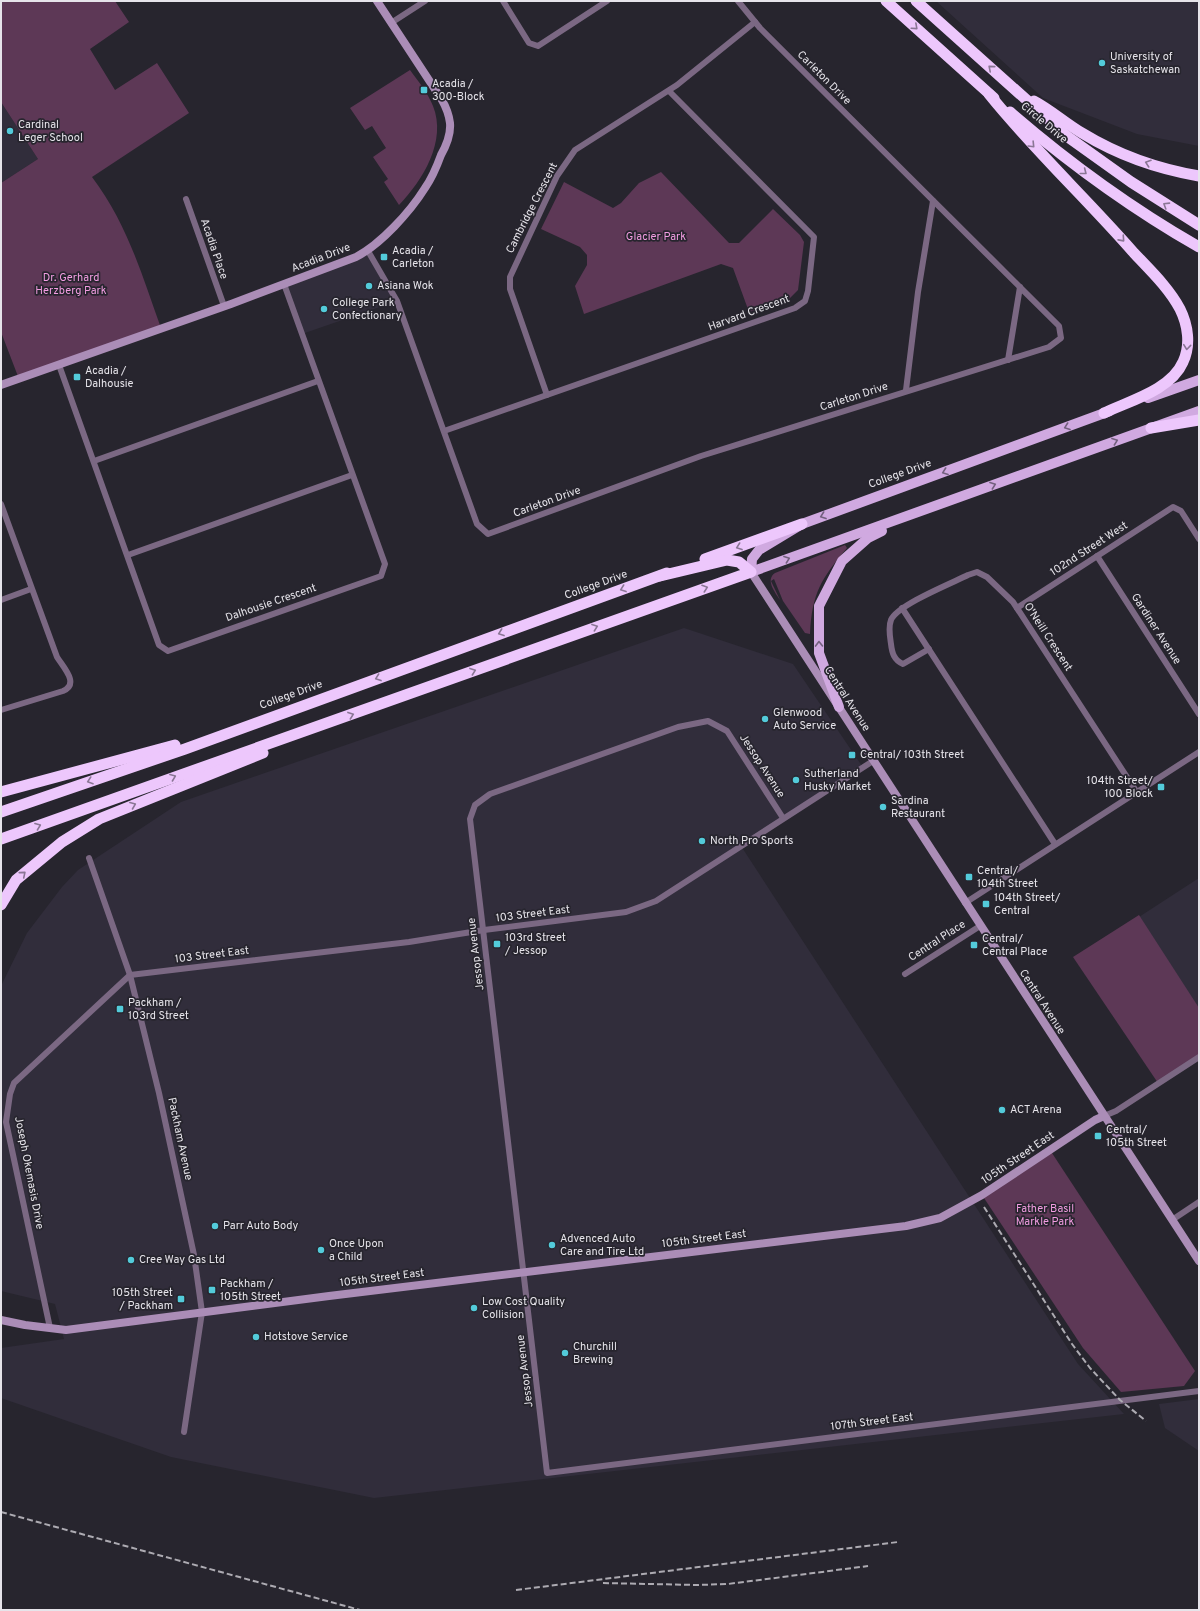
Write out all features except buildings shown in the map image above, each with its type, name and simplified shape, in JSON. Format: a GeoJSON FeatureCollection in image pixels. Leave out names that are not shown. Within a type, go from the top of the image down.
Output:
{"type":"FeatureCollection","features":[{"type":"Feature","properties":{"kind":"highway","name":"Circle Drive"},"geometry":{"type":"LineString","coordinates":[[886,1],[989,94],[1099,184],[1145,215],[1199,247]]}},
{"type":"Feature","properties":{"kind":"highway","name":"Circle Drive"},"geometry":{"type":"LineString","coordinates":[[916,1],[1068,137],[1131,182],[1199,225]]}},
{"type":"Feature","properties":{"kind":"highway"},"geometry":{"type":"LineString","coordinates":[[1020,93],[1047,108],[1080,132],[1117,151],[1155,166],[1199,176]]}},
{"type":"Feature","properties":{"kind":"highway"},"geometry":{"type":"LineString","coordinates":[[989,94],[1019,131],[1119,236],[1163,285],[1174,299],[1184,320],[1188,342],[1187,352],[1183,363],[1175,373],[1163,384],[1104,413]]}},
{"type":"Feature","properties":{"kind":"highway"},"geometry":{"type":"LineString","coordinates":[[1151,428],[1199,420]]}},
{"type":"Feature","properties":{"kind":"highway","name":"College Drive"},"geometry":{"type":"LineString","coordinates":[[1,812],[185,749],[802,524]]}},
{"type":"Feature","properties":{"kind":"highway"},"geometry":{"type":"LineString","coordinates":[[660,576],[728,560],[739,562],[751,572]]}},
{"type":"Feature","properties":{"kind":"highway"},"geometry":{"type":"LineString","coordinates":[[1,839],[194,769],[314,729],[751,572]]}},
{"type":"Feature","properties":{"kind":"highway"},"geometry":{"type":"LineString","coordinates":[[1,792],[245,726]]}},
{"type":"Feature","properties":{"kind":"highway"},"geometry":{"type":"LineString","coordinates":[[1,905],[16,880],[62,842],[98,819],[294,741],[314,729]]}},
{"type":"Feature","properties":{"kind":"main road","name":"College Drive"},"geometry":{"type":"LineString","coordinates":[[802,524],[1104,413],[1199,380]]}},
{"type":"Feature","properties":{"kind":"main road"},"geometry":{"type":"LineString","coordinates":[[802,524],[759,550],[752,559],[751,572],[1199,411]]}},
{"type":"Feature","properties":{"kind":"main road"},"geometry":{"type":"LineString","coordinates":[[839,707],[819,653],[819,606],[842,561],[868,538],[917,512]]}},
{"type":"Feature","properties":{"kind":"street","name":"Acadia Drive"},"geometry":{"type":"LineString","coordinates":[[1,386],[356,257],[368,250],[417,200],[427,187],[444,150],[450,128],[447,110],[377,1]]}},
{"type":"Feature","properties":{"kind":"street"},"geometry":{"type":"LineString","coordinates":[[391,23],[425,1]]}},
{"type":"Feature","properties":{"kind":"street"},"geometry":{"type":"LineString","coordinates":[[502,1],[529,43],[538,46],[607,1]]}},
{"type":"Feature","properties":{"kind":"street","name":"Carleton Drive"},"geometry":{"type":"LineString","coordinates":[[368,250],[397,301],[477,524],[488,534],[701,456],[906,390],[1008,360],[1049,346],[1061,338],[1059,326],[932,201],[755,22],[738,1]]}},
{"type":"Feature","properties":{"kind":"street","name":"Cambridge Crescent"},"geometry":{"type":"LineString","coordinates":[[547,395],[510,289],[510,277],[513,266],[557,176],[575,150],[669,91],[755,22]]}},
{"type":"Feature","properties":{"kind":"street","name":"Harvard Crescent"},"geometry":{"type":"LineString","coordinates":[[444,431],[795,308],[805,301],[808,291],[814,237],[669,91]]}},
{"type":"Feature","properties":{"kind":"street","name":"Acadia Place"},"geometry":{"type":"LineString","coordinates":[[186,199],[224,306]]}},
{"type":"Feature","properties":{"kind":"street"},"geometry":{"type":"LineString","coordinates":[[906,390],[918,292],[932,201]]}},
{"type":"Feature","properties":{"kind":"street","name":"Dalhousie Crescent"},"geometry":{"type":"LineString","coordinates":[[59,365],[128,554],[159,645],[168,651],[381,576],[384,564],[284,284]]}},
{"type":"Feature","properties":{"kind":"street"},"geometry":{"type":"LineString","coordinates":[[1008,360],[1020,287]]}},
{"type":"Feature","properties":{"kind":"street"},"geometry":{"type":"LineString","coordinates":[[94,461],[318,381]]}},
{"type":"Feature","properties":{"kind":"street"},"geometry":{"type":"LineString","coordinates":[[128,554],[352,475]]}},
{"type":"Feature","properties":{"kind":"street"},"geometry":{"type":"LineString","coordinates":[[1,504],[57,657],[71,679],[71,683],[67,690],[1,710]]}},
{"type":"Feature","properties":{"kind":"street","name":"102nd Street West"},"geometry":{"type":"LineString","coordinates":[[1017,608],[1173,507],[1181,511],[1199,539]]}},
{"type":"Feature","properties":{"kind":"street","name":"Gardiner Avenue"},"geometry":{"type":"LineString","coordinates":[[1097,556],[1199,714]]}},
{"type":"Feature","properties":{"kind":"street","name":"Central Avenue"},"geometry":{"type":"LineString","coordinates":[[751,572],[1199,1262]]}},
{"type":"Feature","properties":{"kind":"street","name":"O'Neill Crescent"},"geometry":{"type":"LineString","coordinates":[[929,649],[903,664],[895,658],[892,652],[890,627],[891,619],[902,608],[968,575],[977,572],[987,577],[1012,601],[1017,608],[1136,792]]}},
{"type":"Feature","properties":{"kind":"street"},"geometry":{"type":"LineString","coordinates":[[1,600],[32,589]]}},
{"type":"Feature","properties":{"kind":"street"},"geometry":{"type":"LineString","coordinates":[[902,608],[1055,844]]}},
{"type":"Feature","properties":{"kind":"street","name":"Jessop Avenue"},"geometry":{"type":"LineString","coordinates":[[547,1473],[470,819],[475,805],[490,794],[678,727],[708,722],[727,731],[783,818]]}},
{"type":"Feature","properties":{"kind":"street"},"geometry":{"type":"LineString","coordinates":[[965,903],[1199,752]]}},
{"type":"Feature","properties":{"kind":"street","name":"103 Street East"},"geometry":{"type":"LineString","coordinates":[[130,975],[409,942],[484,930],[626,912],[656,901],[873,761]]}},
{"type":"Feature","properties":{"kind":"street","name":"Packham Avenue"},"geometry":{"type":"LineString","coordinates":[[89,858],[130,975],[160,1093],[194,1255],[202,1312],[184,1432]]}},
{"type":"Feature","properties":{"kind":"street","name":"Central Place"},"geometry":{"type":"LineString","coordinates":[[905,974],[980,926]]}},
{"type":"Feature","properties":{"kind":"street","name":"Joseph Okemasis Drive"},"geometry":{"type":"LineString","coordinates":[[50,1328],[6,1122],[10,1094],[14,1083],[130,975]]}},
{"type":"Feature","properties":{"kind":"street","name":"105th Street East"},"geometry":{"type":"LineString","coordinates":[[1,1320],[25,1325],[66,1330],[524,1272],[906,1226],[940,1218],[994,1188],[1095,1120],[1116,1111],[1199,1057]]}},
{"type":"Feature","properties":{"kind":"street"},"geometry":{"type":"LineString","coordinates":[[1172,1220],[1199,1202]]}},
{"type":"Feature","properties":{"kind":"street","name":"107th Street East"},"geometry":{"type":"LineString","coordinates":[[547,1473],[1199,1391]]}},
{"type":"Feature","properties":{"kind":"shaded area","name":"University of Saskatchewan"},"geometry":{"type":"Polygon","coordinates":[[[936,1],[1199,1],[1199,146],[1137,134],[1043,98],[936,1]]]}},
{"type":"Feature","properties":{"kind":"shaded area","name":"Cardinal Leger School"},"geometry":{"type":"Polygon","coordinates":[[[1,102],[38,159],[1,183],[1,102]]]}},
{"type":"Feature","properties":{"kind":"shaded area"},"geometry":{"type":"Polygon","coordinates":[[[368,251],[397,301],[302,334],[284,284],[368,251]]]}},
{"type":"Feature","properties":{"kind":"shaded area"},"geometry":{"type":"Polygon","coordinates":[[[684,628],[793,664],[862,766],[741,846],[1078,1364],[1124,1414],[374,1498],[171,1457],[1,1398],[1,1348],[64,1339],[55,1304],[1,1291],[1,986],[27,933],[62,887],[78,870],[181,802],[684,628]]]}},
{"type":"Feature","properties":{"kind":"shaded area"},"geometry":{"type":"Polygon","coordinates":[[[1199,878],[1199,1010],[1139,917],[1199,878]]]}},
{"type":"Feature","properties":{"kind":"shaded area"},"geometry":{"type":"Polygon","coordinates":[[[1199,1399],[1199,1451],[1165,1428],[1159,1404],[1199,1399]]]}},
{"type":"Feature","properties":{"kind":"green space","name":"Dr. Gerhard Herzberg Park"},"geometry":{"type":"Polygon","coordinates":[[[3,1],[115,1],[129,22],[90,49],[115,90],[157,63],[189,113],[92,177],[115,213],[124,231],[140,269],[161,328],[19,379],[1,332],[1,183],[38,159],[1,102],[1,3],[3,1]]]}},
{"type":"Feature","properties":{"kind":"green space"},"geometry":{"type":"Polygon","coordinates":[[[410,70],[431,101],[437,119],[437,133],[435,146],[424,172],[399,205],[384,182],[388,179],[373,157],[386,148],[372,126],[365,130],[350,108],[410,70]]]}},
{"type":"Feature","properties":{"kind":"green space","name":"Glacier Park"},"geometry":{"type":"Polygon","coordinates":[[[661,172],[729,243],[739,243],[773,209],[800,235],[804,242],[798,290],[789,299],[749,312],[733,268],[721,264],[584,314],[575,286],[587,265],[587,255],[580,247],[541,229],[564,182],[613,208],[621,203],[639,183],[661,172]]]}},
{"type":"Feature","properties":{"kind":"green space"},"geometry":{"type":"Polygon","coordinates":[[[845,545],[847,548],[824,578],[820,587],[813,608],[810,634],[805,633],[783,601],[774,579],[771,581],[772,576],[775,573],[845,545]]]}},
{"type":"Feature","properties":{"kind":"green space"},"geometry":{"type":"Polygon","coordinates":[[[771,581],[780,600],[774,590],[771,581]]]}},
{"type":"Feature","properties":{"kind":"green space"},"geometry":{"type":"Polygon","coordinates":[[[1139,915],[1199,1008],[1199,1057],[1158,1083],[1073,957],[1139,915]]]}},
{"type":"Feature","properties":{"kind":"green space","name":"Father Basil Markle Park"},"geometry":{"type":"Polygon","coordinates":[[[1050,1150],[1195,1371],[1184,1386],[1121,1392],[1083,1348],[982,1195],[1050,1150]]]}},
{"type":"Feature","properties":{"kind":"railway"},"geometry":{"type":"LineString","coordinates":[[984,1207],[1072,1344],[1090,1368],[1120,1400],[1146,1421]]}},
{"type":"Feature","properties":{"kind":"railway"},"geometry":{"type":"LineString","coordinates":[[1,1512],[360,1610]]}},
{"type":"Feature","properties":{"kind":"railway"},"geometry":{"type":"LineString","coordinates":[[516,1590],[898,1542]]}},
{"type":"Feature","properties":{"kind":"railway"},"geometry":{"type":"LineString","coordinates":[[603,1583],[698,1585],[728,1584],[868,1566]]}},
{"type":"Feature","properties":{"kind":"place","name":"University of Saskatchewan"},"geometry":{"type":"Point","coordinates":[1102,63]}},
{"type":"Feature","properties":{"kind":"place","name":"Acadia / 300-Block"},"geometry":{"type":"Point","coordinates":[424,90]}},
{"type":"Feature","properties":{"kind":"place","name":"Cardinal Leger School"},"geometry":{"type":"Point","coordinates":[10,131]}},
{"type":"Feature","properties":{"kind":"place","name":"Acadia / Carleton"},"geometry":{"type":"Point","coordinates":[384,257]}},
{"type":"Feature","properties":{"kind":"place","name":"Asiana Wok"},"geometry":{"type":"Point","coordinates":[369,286]}},
{"type":"Feature","properties":{"kind":"place","name":"College Park Confectionary"},"geometry":{"type":"Point","coordinates":[324,309]}},
{"type":"Feature","properties":{"kind":"place","name":"Acadia / Dalhousie"},"geometry":{"type":"Point","coordinates":[77,377]}},
{"type":"Feature","properties":{"kind":"place","name":"Glenwood Auto Service"},"geometry":{"type":"Point","coordinates":[765,719]}},
{"type":"Feature","properties":{"kind":"place","name":"Central/ 103th Street"},"geometry":{"type":"Point","coordinates":[852,755]}},
{"type":"Feature","properties":{"kind":"place","name":"Sutherland Husky Market"},"geometry":{"type":"Point","coordinates":[796,780]}},
{"type":"Feature","properties":{"kind":"place","name":"104th Street/ 100 Block"},"geometry":{"type":"Point","coordinates":[1161,787]}},
{"type":"Feature","properties":{"kind":"place","name":"Sardina Restaurant"},"geometry":{"type":"Point","coordinates":[883,807]}},
{"type":"Feature","properties":{"kind":"place","name":"North Pro Sports"},"geometry":{"type":"Point","coordinates":[702,841]}},
{"type":"Feature","properties":{"kind":"place","name":"Central/ 104th Street"},"geometry":{"type":"Point","coordinates":[969,877]}},
{"type":"Feature","properties":{"kind":"place","name":"104th Street/ Central"},"geometry":{"type":"Point","coordinates":[986,904]}},
{"type":"Feature","properties":{"kind":"place","name":"103rd Street / Jessop"},"geometry":{"type":"Point","coordinates":[497,944]}},
{"type":"Feature","properties":{"kind":"place","name":"Central/ Central Place"},"geometry":{"type":"Point","coordinates":[974,945]}},
{"type":"Feature","properties":{"kind":"place","name":"Packham / 103rd Street"},"geometry":{"type":"Point","coordinates":[120,1009]}},
{"type":"Feature","properties":{"kind":"place","name":"ACT Arena"},"geometry":{"type":"Point","coordinates":[1002,1110]}},
{"type":"Feature","properties":{"kind":"place","name":"Central/ 105th Street"},"geometry":{"type":"Point","coordinates":[1098,1136]}},
{"type":"Feature","properties":{"kind":"place","name":"Parr Auto Body"},"geometry":{"type":"Point","coordinates":[215,1226]}},
{"type":"Feature","properties":{"kind":"place","name":"Advenced Auto Care and Tire Ltd"},"geometry":{"type":"Point","coordinates":[552,1245]}},
{"type":"Feature","properties":{"kind":"place","name":"Once Upon a Child"},"geometry":{"type":"Point","coordinates":[321,1250]}},
{"type":"Feature","properties":{"kind":"place","name":"Cree Way Gas Ltd"},"geometry":{"type":"Point","coordinates":[131,1260]}},
{"type":"Feature","properties":{"kind":"place","name":"Packham / 105th Street"},"geometry":{"type":"Point","coordinates":[212,1290]}},
{"type":"Feature","properties":{"kind":"place","name":"105th Street / Packham"},"geometry":{"type":"Point","coordinates":[181,1299]}},
{"type":"Feature","properties":{"kind":"place","name":"Low Cost Quality Collision"},"geometry":{"type":"Point","coordinates":[474,1308]}},
{"type":"Feature","properties":{"kind":"place","name":"Hotstove Service"},"geometry":{"type":"Point","coordinates":[256,1337]}},
{"type":"Feature","properties":{"kind":"place","name":"Churchill Brewing"},"geometry":{"type":"Point","coordinates":[565,1353]}}]}
